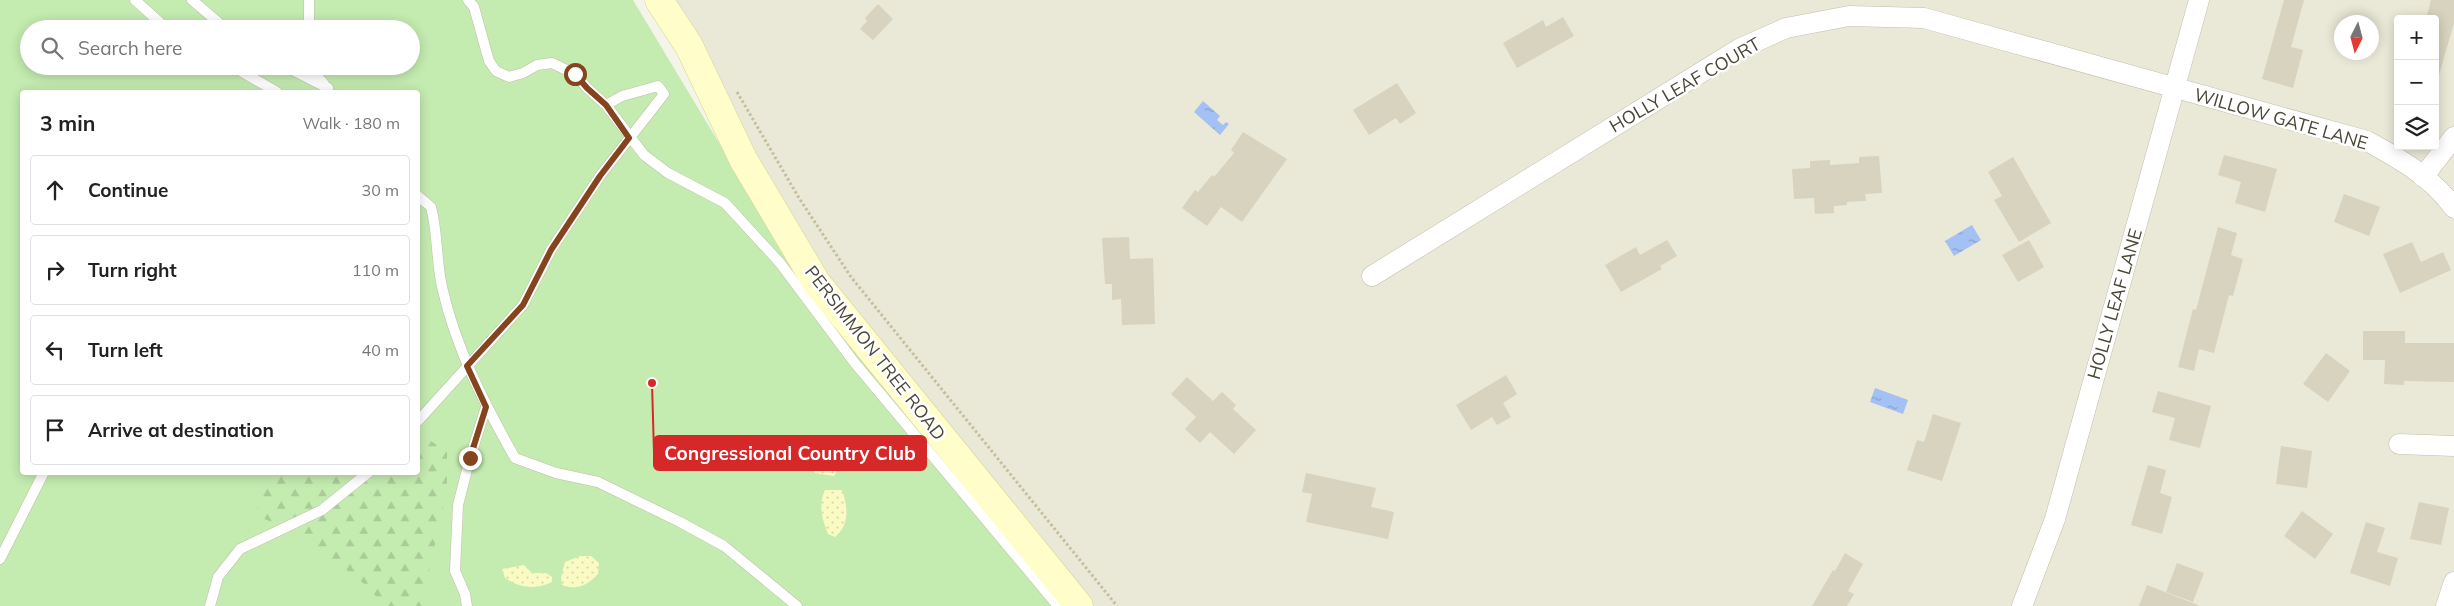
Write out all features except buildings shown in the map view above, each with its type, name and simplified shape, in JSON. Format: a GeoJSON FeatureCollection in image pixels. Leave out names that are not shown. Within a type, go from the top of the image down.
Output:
{"type":"FeatureCollection","features":[{"type":"Feature","properties":{"kind":"main road","name":"PERSIMMON TREE ROAD"},"geometry":{"type":"LineString","coordinates":[[659,0],[689,46],[743,159],[816,282],[1079,606]]}},
{"type":"Feature","properties":{"kind":"street","name":"HOLLY LEAF LANE"},"geometry":{"type":"LineString","coordinates":[[2022,606],[2055,519],[2200,0]]}},
{"type":"Feature","properties":{"kind":"street","name":"HOLLY LEAF COURT"},"geometry":{"type":"LineString","coordinates":[[1372,276],[1739,49],[1786,28],[1849,16],[1924,18],[2176,88]]}},
{"type":"Feature","properties":{"kind":"street","name":"WILLOW GATE LANE"},"geometry":{"type":"LineString","coordinates":[[2176,88],[2367,141],[2403,160],[2442,192],[2454,208]]}},
{"type":"Feature","properties":{"kind":"street"},"geometry":{"type":"LineString","coordinates":[[2423,177],[2454,138]]}},
{"type":"Feature","properties":{"kind":"street"},"geometry":{"type":"LineString","coordinates":[[2399,444],[2454,446]]}},
{"type":"Feature","properties":{"kind":"lane"},"geometry":{"type":"LineString","coordinates":[[135,0],[157,20]]}},
{"type":"Feature","properties":{"kind":"lane"},"geometry":{"type":"LineString","coordinates":[[192,0],[215,20]]}},
{"type":"Feature","properties":{"kind":"lane"},"geometry":{"type":"LineString","coordinates":[[309,0],[309,20]]}},
{"type":"Feature","properties":{"kind":"lane"},"geometry":{"type":"LineString","coordinates":[[468,0],[474,7],[489,61],[496,71],[509,77],[523,73],[537,65],[552,63],[575,74],[606,105],[644,156],[668,173],[725,203],[780,263],[854,362],[1058,606]]}},
{"type":"Feature","properties":{"kind":"lane"},"geometry":{"type":"LineString","coordinates":[[248,75],[274,90]]}},
{"type":"Feature","properties":{"kind":"lane"},"geometry":{"type":"LineString","coordinates":[[302,75],[330,90]]}},
{"type":"Feature","properties":{"kind":"lane"},"geometry":{"type":"LineString","coordinates":[[317,75],[330,90]]}},
{"type":"Feature","properties":{"kind":"lane"},"geometry":{"type":"LineString","coordinates":[[420,419],[523,305],[551,250],[600,176],[664,94],[658,86],[622,96],[606,105]]}},
{"type":"Feature","properties":{"kind":"lane"},"geometry":{"type":"LineString","coordinates":[[420,198],[431,207],[442,287],[460,351],[486,407],[515,458],[556,473],[598,482],[680,522],[724,546],[798,606]]}},
{"type":"Feature","properties":{"kind":"lane"},"geometry":{"type":"LineString","coordinates":[[467,606],[465,594],[455,571],[458,505],[486,407]]}},
{"type":"Feature","properties":{"kind":"lane"},"geometry":{"type":"LineString","coordinates":[[0,559],[42,475]]}},
{"type":"Feature","properties":{"kind":"lane"},"geometry":{"type":"LineString","coordinates":[[210,606],[218,577],[240,549],[322,510],[365,475]]}},
{"type":"Feature","properties":{"kind":"path"},"geometry":{"type":"LineString","coordinates":[[734,86],[799,198],[851,277],[1117,606]]}},
{"type":"Feature","properties":{"kind":"shaded area"},"geometry":{"type":"Polygon","coordinates":[[[659,0],[2454,0],[2454,606],[1079,606],[816,282],[659,0]]]}},
{"type":"Feature","properties":{"kind":"green space"},"geometry":{"type":"Polygon","coordinates":[[[0,0],[633,0],[722,148],[814,293],[1068,606],[0,606],[0,0]]]}},
{"type":"Feature","properties":{"kind":"green space"},"geometry":{"type":"Polygon","coordinates":[[[420,433],[447,452],[447,488],[429,572],[428,606],[384,606],[368,587],[299,533],[257,516],[258,491],[270,475],[420,475],[420,433]]]}},
{"type":"Feature","properties":{"kind":"sand"},"geometry":{"type":"Polygon","coordinates":[[[814,458],[825,458],[831,461],[838,469],[834,476],[815,473],[812,466],[814,458]]]}},
{"type":"Feature","properties":{"kind":"sand"},"geometry":{"type":"Polygon","coordinates":[[[825,490],[842,490],[846,503],[845,521],[840,532],[835,537],[828,534],[823,517],[821,507],[825,490]]]}},
{"type":"Feature","properties":{"kind":"sand"},"geometry":{"type":"Polygon","coordinates":[[[580,556],[591,556],[599,563],[598,574],[582,586],[567,587],[562,585],[561,577],[565,562],[580,556]]]}},
{"type":"Feature","properties":{"kind":"sand"},"geometry":{"type":"Polygon","coordinates":[[[524,565],[532,573],[546,573],[552,577],[552,582],[546,585],[528,587],[516,584],[505,578],[502,569],[524,565]]]}},
{"type":"Feature","properties":{"kind":"water"},"geometry":{"type":"Polygon","coordinates":[[[1203,101],[1220,116],[1217,120],[1223,125],[1226,122],[1229,124],[1220,135],[1194,112],[1203,101]]]}},
{"type":"Feature","properties":{"kind":"water"},"geometry":{"type":"Polygon","coordinates":[[[1972,225],[1981,240],[1954,256],[1945,241],[1972,225]]]}},
{"type":"Feature","properties":{"kind":"water"},"geometry":{"type":"Polygon","coordinates":[[[1875,388],[1908,400],[1903,414],[1870,402],[1875,388]]]}},
{"type":"Feature","properties":{"kind":"place","name":"Congressional Country Club"},"geometry":{"type":"Point","coordinates":[652,383]}},
{"type":"Feature","properties":{"kind":"route"},"geometry":{"type":"LineString","coordinates":[[470,458],[486,407],[467,366],[523,305],[551,250],[600,176],[629,138],[606,105],[575,74]]}}]}
